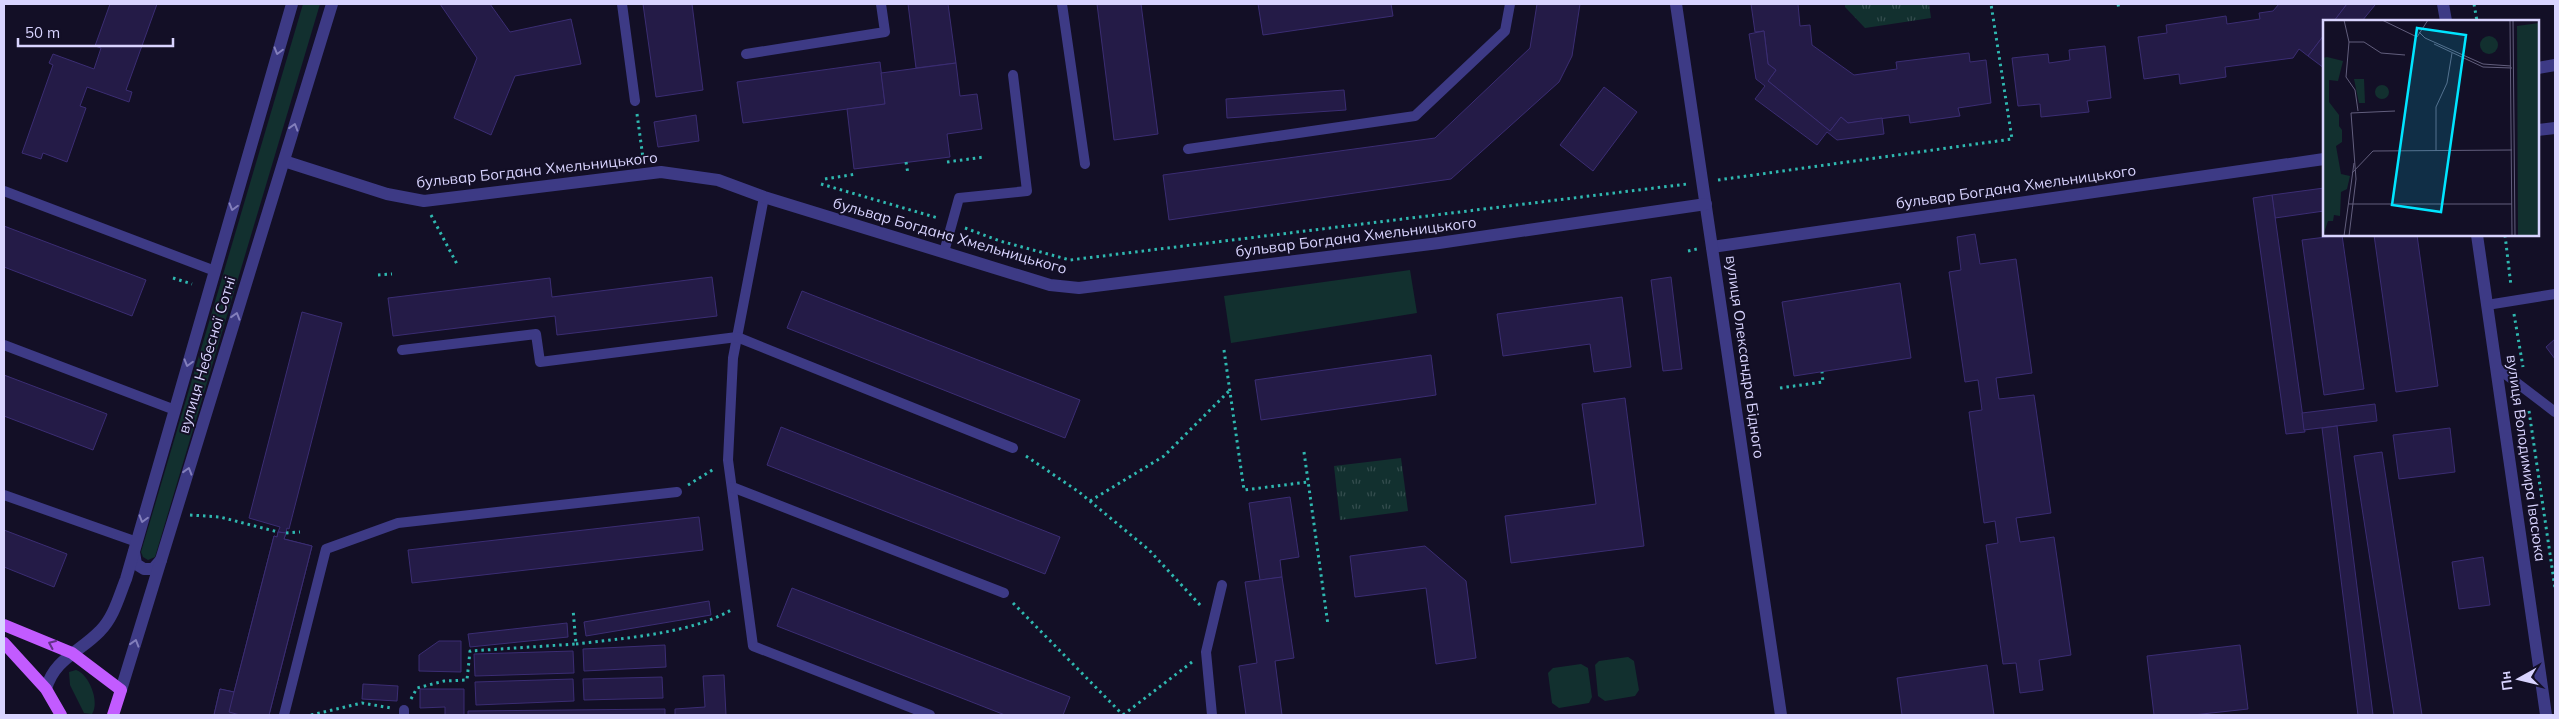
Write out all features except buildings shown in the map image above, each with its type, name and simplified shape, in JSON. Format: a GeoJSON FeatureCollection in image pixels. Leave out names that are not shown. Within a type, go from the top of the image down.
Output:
{"type":"FeatureCollection","features":[{"type":"Feature","properties":{"kind":"main road"},"geometry":{"type":"LineString","coordinates":[[4,625],[72,653],[121,690]]}},
{"type":"Feature","properties":{"kind":"main road"},"geometry":{"type":"LineString","coordinates":[[4,643],[46,689],[61,715]]}},
{"type":"Feature","properties":{"kind":"main road","name":"вулиця Небесної Сотні"},"geometry":{"type":"LineString","coordinates":[[113,715],[121,690]]}},
{"type":"Feature","properties":{"kind":"street","name":"вулиця Небесної Сотні"},"geometry":{"type":"LineString","coordinates":[[46,689],[49,678],[59,663],[100,631],[110,618],[117,604],[292,4]]}},
{"type":"Feature","properties":{"kind":"street","name":"вулиця Небесної Сотні"},"geometry":{"type":"LineString","coordinates":[[121,690],[332,4]]}},
{"type":"Feature","properties":{"kind":"street","name":"вулиця Олександра Бідного"},"geometry":{"type":"LineString","coordinates":[[1676,4],[1781,715]]}},
{"type":"Feature","properties":{"kind":"street"},"geometry":{"type":"LineString","coordinates":[[2443,4],[2446,20]]}},
{"type":"Feature","properties":{"kind":"street"},"geometry":{"type":"LineString","coordinates":[[2539,68],[2555,65]]}},
{"type":"Feature","properties":{"kind":"street"},"geometry":{"type":"LineString","coordinates":[[2539,130],[2555,128]]}},
{"type":"Feature","properties":{"kind":"street","name":"бульвар Богдана Хмельницького"},"geometry":{"type":"LineString","coordinates":[[1712,248],[2323,159]]}},
{"type":"Feature","properties":{"kind":"street","name":"бульвар Богдана Хмельницького"},"geometry":{"type":"LineString","coordinates":[[284,161],[387,194],[424,202],[662,172],[718,180],[764,198],[1050,285],[1079,288],[1439,243],[1706,204]]}},
{"type":"Feature","properties":{"kind":"street","name":"вулиця Володимира Івасюка"},"geometry":{"type":"LineString","coordinates":[[2477,236],[2546,715]]}},
{"type":"Feature","properties":{"kind":"street"},"geometry":{"type":"LineString","coordinates":[[135,547],[136,564],[144,569],[153,568],[161,560]]}},
{"type":"Feature","properties":{"kind":"lane"},"geometry":{"type":"LineString","coordinates":[[622,4],[635,101]]}},
{"type":"Feature","properties":{"kind":"lane"},"geometry":{"type":"LineString","coordinates":[[746,54],[885,32],[881,4]]}},
{"type":"Feature","properties":{"kind":"lane"},"geometry":{"type":"LineString","coordinates":[[1062,4],[1085,164]]}},
{"type":"Feature","properties":{"kind":"lane"},"geometry":{"type":"LineString","coordinates":[[1188,149],[1415,116],[1505,31],[1510,4]]}},
{"type":"Feature","properties":{"kind":"lane"},"geometry":{"type":"LineString","coordinates":[[944,252],[959,198],[1027,191],[1013,75]]}},
{"type":"Feature","properties":{"kind":"lane"},"geometry":{"type":"LineString","coordinates":[[4,191],[215,271]]}},
{"type":"Feature","properties":{"kind":"lane"},"geometry":{"type":"LineString","coordinates":[[764,198],[733,358],[728,460],[753,646],[930,715]]}},
{"type":"Feature","properties":{"kind":"lane"},"geometry":{"type":"LineString","coordinates":[[2487,305],[2555,294]]}},
{"type":"Feature","properties":{"kind":"lane"},"geometry":{"type":"LineString","coordinates":[[402,350],[536,334],[540,362],[737,337],[1013,448]]}},
{"type":"Feature","properties":{"kind":"lane"},"geometry":{"type":"LineString","coordinates":[[4,345],[175,410]]}},
{"type":"Feature","properties":{"kind":"lane"},"geometry":{"type":"LineString","coordinates":[[2496,368],[2555,412]]}},
{"type":"Feature","properties":{"kind":"lane"},"geometry":{"type":"LineString","coordinates":[[732,487],[1004,593]]}},
{"type":"Feature","properties":{"kind":"lane"},"geometry":{"type":"LineString","coordinates":[[284,715],[326,549],[398,523],[677,492]]}},
{"type":"Feature","properties":{"kind":"lane"},"geometry":{"type":"LineString","coordinates":[[4,495],[135,547]]}},
{"type":"Feature","properties":{"kind":"lane"},"geometry":{"type":"LineString","coordinates":[[1212,715],[1206,652],[1222,585]]}},
{"type":"Feature","properties":{"kind":"path"},"geometry":{"type":"LineString","coordinates":[[821,184],[952,223],[1000,241],[1070,260],[1703,182],[2012,139],[1991,4]]}},
{"type":"Feature","properties":{"kind":"path"},"geometry":{"type":"LineString","coordinates":[[2118,4],[2119,9]]}},
{"type":"Feature","properties":{"kind":"path"},"geometry":{"type":"LineString","coordinates":[[2474,4],[2477,20]]}},
{"type":"Feature","properties":{"kind":"path"},"geometry":{"type":"LineString","coordinates":[[635,101],[645,174]]}},
{"type":"Feature","properties":{"kind":"path"},"geometry":{"type":"LineString","coordinates":[[947,162],[984,157]]}},
{"type":"Feature","properties":{"kind":"path"},"geometry":{"type":"LineString","coordinates":[[906,162],[908,174]]}},
{"type":"Feature","properties":{"kind":"path"},"geometry":{"type":"LineString","coordinates":[[825,179],[856,174]]}},
{"type":"Feature","properties":{"kind":"path"},"geometry":{"type":"LineString","coordinates":[[424,202],[458,266]]}},
{"type":"Feature","properties":{"kind":"path"},"geometry":{"type":"LineString","coordinates":[[378,275],[392,274]]}},
{"type":"Feature","properties":{"kind":"path"},"geometry":{"type":"LineString","coordinates":[[173,278],[192,284]]}},
{"type":"Feature","properties":{"kind":"path"},"geometry":{"type":"LineString","coordinates":[[1224,350],[1244,490],[1308,482]]}},
{"type":"Feature","properties":{"kind":"path"},"geometry":{"type":"LineString","coordinates":[[1780,388],[1823,382],[1822,372]]}},
{"type":"Feature","properties":{"kind":"path"},"geometry":{"type":"LineString","coordinates":[[1090,501],[1164,456],[1230,390]]}},
{"type":"Feature","properties":{"kind":"path"},"geometry":{"type":"LineString","coordinates":[[1013,448],[1090,501],[1149,550],[1214,619]]}},
{"type":"Feature","properties":{"kind":"path"},"geometry":{"type":"LineString","coordinates":[[1304,452],[1328,625]]}},
{"type":"Feature","properties":{"kind":"path"},"geometry":{"type":"LineString","coordinates":[[677,492],[728,460]]}},
{"type":"Feature","properties":{"kind":"path"},"geometry":{"type":"LineString","coordinates":[[187,514],[220,517],[278,532]]}},
{"type":"Feature","properties":{"kind":"path"},"geometry":{"type":"LineString","coordinates":[[286,533],[300,532]]}},
{"type":"Feature","properties":{"kind":"path"},"geometry":{"type":"LineString","coordinates":[[1004,593],[1123,715],[1206,652]]}},
{"type":"Feature","properties":{"kind":"path"},"geometry":{"type":"LineString","coordinates":[[311,715],[362,703],[404,713],[418,688],[444,682],[467,680],[470,651],[576,644],[646,636],[717,619],[747,601]]}},
{"type":"Feature","properties":{"kind":"path"},"geometry":{"type":"LineString","coordinates":[[572,609],[576,644]]}},
{"type":"Feature","properties":{"kind":"green space"},"geometry":{"type":"Polygon","coordinates":[[[303,4],[320,4],[155,557],[148,560],[143,557],[141,552],[303,4]]]}},
{"type":"Feature","properties":{"kind":"green space"},"geometry":{"type":"Polygon","coordinates":[[[1845,4],[1929,4],[1931,18],[1865,28],[1845,7],[1845,4]]]}},
{"type":"Feature","properties":{"kind":"green space"},"geometry":{"type":"Polygon","coordinates":[[[1410,270],[1417,313],[1231,343],[1224,296],[1410,270]]]}},
{"type":"Feature","properties":{"kind":"green space"},"geometry":{"type":"Polygon","coordinates":[[[1401,458],[1408,511],[1340,520],[1334,466],[1401,458]]]}},
{"type":"Feature","properties":{"kind":"green space"},"geometry":{"type":"Polygon","coordinates":[[[1628,657],[1634,661],[1639,690],[1635,696],[1605,701],[1598,696],[1595,665],[1599,661],[1628,657]]]}},
{"type":"Feature","properties":{"kind":"green space"},"geometry":{"type":"Polygon","coordinates":[[[1581,664],[1588,668],[1592,697],[1589,703],[1559,708],[1552,703],[1548,673],[1553,668],[1581,664]]]}},
{"type":"Feature","properties":{"kind":"green space"},"geometry":{"type":"Polygon","coordinates":[[[76,670],[85,677],[92,689],[95,703],[92,714],[84,713],[70,685],[69,672],[76,670]]]}}]}
